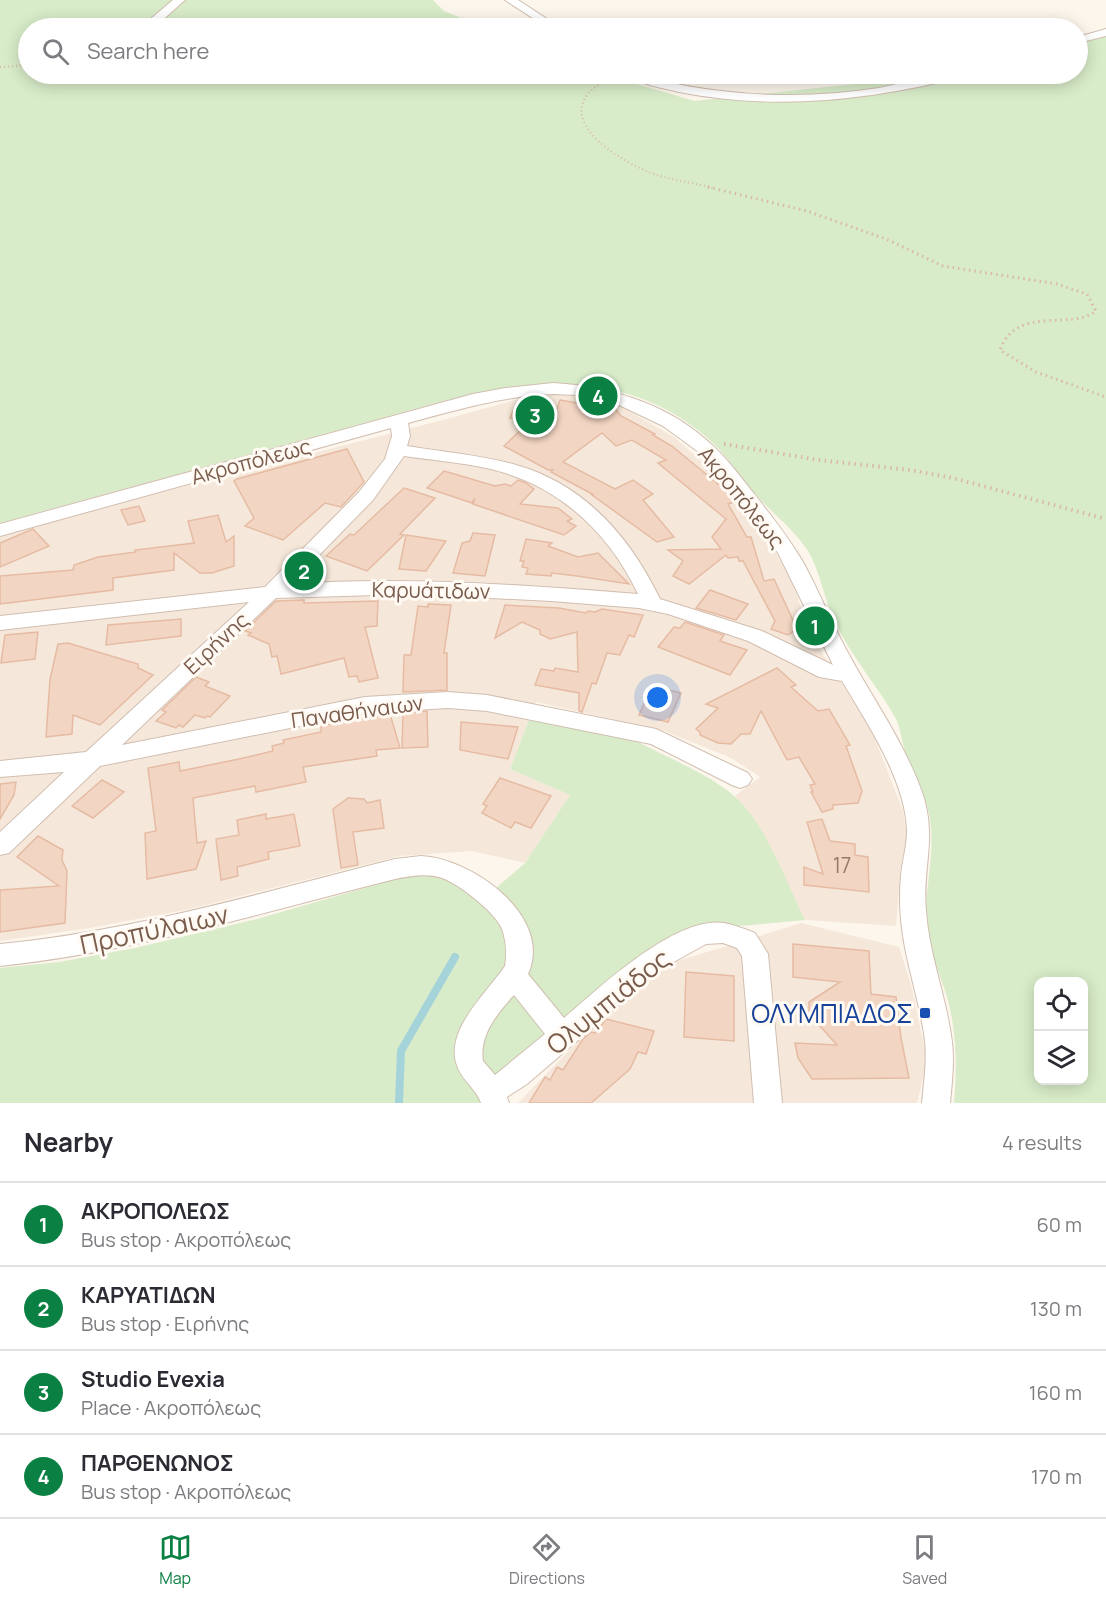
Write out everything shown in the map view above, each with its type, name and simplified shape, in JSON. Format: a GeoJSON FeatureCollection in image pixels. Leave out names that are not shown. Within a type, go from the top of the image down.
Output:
{"type":"FeatureCollection","features":[{"type":"Feature","properties":{"kind":"street"},"geometry":{"type":"LineString","coordinates":[[158,18],[180,0]]}},
{"type":"Feature","properties":{"kind":"street"},"geometry":{"type":"LineString","coordinates":[[510,0],[539,18]]}},
{"type":"Feature","properties":{"kind":"street"},"geometry":{"type":"LineString","coordinates":[[1088,37],[1106,32]]}},
{"type":"Feature","properties":{"kind":"street"},"geometry":{"type":"LineString","coordinates":[[666,84],[682,89],[736,97],[795,101],[860,96],[920,84]]}},
{"type":"Feature","properties":{"kind":"street","name":"Ακροπόλεως"},"geometry":{"type":"LineString","coordinates":[[0,530],[496,394],[536,388],[572,389],[604,394],[640,406],[700,442],[754,506],[783,546],[891,747],[918,820],[913,915],[917,950],[938,1036],[939,1064],[936,1103]]}},
{"type":"Feature","properties":{"kind":"street","name":"Ειρήνης"},"geometry":{"type":"LineString","coordinates":[[0,846],[271,592],[377,484],[391,466],[398,450],[401,436],[399,422]]}},
{"type":"Feature","properties":{"kind":"street"},"geometry":{"type":"LineString","coordinates":[[398,450],[510,469],[540,481],[575,500],[606,529],[618,544],[638,572],[652,603]]}},
{"type":"Feature","properties":{"kind":"street","name":"Καρυάτιδων"},"geometry":{"type":"LineString","coordinates":[[0,622],[271,592],[411,588],[552,594],[652,603],[739,630],[827,672],[837,675],[850,674]]}},
{"type":"Feature","properties":{"kind":"street","name":"Παναθήναιων"},"geometry":{"type":"LineString","coordinates":[[0,769],[61,765],[365,705],[458,700],[656,737],[740,779]]}},
{"type":"Feature","properties":{"kind":"street","name":"Προπύλαιων"},"geometry":{"type":"LineString","coordinates":[[0,955],[59,949],[114,939],[395,869],[428,865],[447,868],[472,884],[512,919],[516,930],[519,956],[513,975]]}},
{"type":"Feature","properties":{"kind":"street","name":"Ολυμπιάδος"},"geometry":{"type":"LineString","coordinates":[[492,1096],[618,987],[671,949],[704,934],[720,933],[746,940],[755,954],[768,1103]]}},
{"type":"Feature","properties":{"kind":"street"},"geometry":{"type":"LineString","coordinates":[[492,1096],[471,1070],[468,1050],[484,1011],[513,975],[562,1036]]}},
{"type":"Feature","properties":{"kind":"path"},"geometry":{"type":"LineString","coordinates":[[0,67],[18,66]]}},
{"type":"Feature","properties":{"kind":"path"},"geometry":{"type":"LineString","coordinates":[[600,84],[587,95],[582,106],[582,115],[591,135],[612,153],[651,173],[807,211],[886,239],[943,266],[993,276],[1057,284],[1087,294],[1096,311],[1090,316],[1026,325],[1005,336],[1001,342],[1000,351],[1008,359],[1028,368],[1106,397]]}},
{"type":"Feature","properties":{"kind":"path"},"geometry":{"type":"LineString","coordinates":[[700,442],[954,478],[1106,519]]}},
{"type":"Feature","properties":{"kind":"shaded area"},"geometry":{"type":"Polygon","coordinates":[[[575,393],[622,407],[674,437],[721,478],[777,555],[794,587],[808,628],[872,731],[903,811],[907,835],[901,864],[896,926],[805,920],[760,828],[735,796],[760,777],[731,758],[662,730],[536,702],[510,769],[570,795],[525,863],[472,851],[400,856],[190,909],[90,928],[0,941],[0,537],[21,528],[537,394],[575,393]]]}},
{"type":"Feature","properties":{"kind":"shaded area"},"geometry":{"type":"Polygon","coordinates":[[[801,923],[899,947],[912,988],[925,1052],[925,1070],[917,1103],[518,1103],[630,988],[658,967],[801,923]]]}},
{"type":"Feature","properties":{"kind":"green space"},"geometry":{"type":"Polygon","coordinates":[[[0,0],[433,0],[444,11],[461,18],[18,18],[18,84],[637,84],[694,101],[856,84],[1088,84],[1088,39],[1106,34],[1106,1103],[954,1103],[956,1062],[953,1023],[928,938],[926,922],[932,839],[927,806],[906,754],[896,719],[842,636],[811,556],[788,527],[753,492],[715,445],[684,420],[652,403],[619,392],[584,386],[549,385],[477,394],[440,402],[0,523],[0,0]]]}},
{"type":"Feature","properties":{"kind":"green space"},"geometry":{"type":"Polygon","coordinates":[[[529,720],[634,737],[636,741],[699,772],[723,787],[745,807],[756,821],[805,920],[696,930],[484,1103],[0,1103],[0,968],[59,962],[135,948],[257,919],[410,875],[441,875],[460,885],[480,902],[525,863],[570,795],[510,769],[529,720]]]}},
{"type":"Feature","properties":{"kind":"building"},"geometry":{"type":"Polygon","coordinates":[[[560,400],[616,410],[621,416],[672,446],[724,489],[734,502],[728,504],[747,537],[751,537],[764,581],[774,579],[797,629],[788,635],[771,629],[775,621],[743,561],[739,561],[738,557],[728,558],[726,555],[689,584],[673,576],[683,561],[668,550],[721,549],[712,537],[726,519],[658,463],[666,460],[632,440],[616,446],[602,433],[563,462],[615,489],[633,480],[653,494],[643,500],[674,537],[657,542],[592,495],[594,495],[551,472],[553,470],[548,470],[504,446],[530,421],[510,418],[516,404],[557,409],[560,400]]]}},
{"type":"Feature","properties":{"kind":"building"},"geometry":{"type":"Polygon","coordinates":[[[347,449],[364,482],[341,507],[325,503],[283,540],[245,526],[254,518],[234,481],[347,449]]]}},
{"type":"Feature","properties":{"kind":"building"},"geometry":{"type":"Polygon","coordinates":[[[444,471],[495,486],[505,484],[511,486],[518,480],[526,483],[534,489],[520,504],[558,508],[572,519],[567,521],[576,526],[564,535],[473,504],[475,498],[472,503],[427,488],[444,471]]]}},
{"type":"Feature","properties":{"kind":"building"},"geometry":{"type":"Polygon","coordinates":[[[404,488],[435,498],[400,534],[404,535],[367,571],[326,556],[350,534],[354,535],[404,488]]]}},
{"type":"Feature","properties":{"kind":"building"},"geometry":{"type":"Polygon","coordinates":[[[139,506],[145,521],[128,525],[121,510],[139,506]]]}},
{"type":"Feature","properties":{"kind":"building"},"geometry":{"type":"Polygon","coordinates":[[[218,515],[226,542],[234,536],[234,566],[212,573],[200,573],[174,553],[174,570],[113,578],[113,590],[0,604],[0,576],[73,570],[74,565],[98,557],[194,543],[188,521],[218,515]]]}},
{"type":"Feature","properties":{"kind":"building"},"geometry":{"type":"Polygon","coordinates":[[[33,529],[49,546],[0,567],[0,543],[33,529]]]}},
{"type":"Feature","properties":{"kind":"building"},"geometry":{"type":"Polygon","coordinates":[[[473,533],[495,535],[485,576],[453,573],[462,543],[470,541],[473,533]]]}},
{"type":"Feature","properties":{"kind":"building"},"geometry":{"type":"Polygon","coordinates":[[[406,535],[446,541],[426,571],[399,569],[406,535]]]}},
{"type":"Feature","properties":{"kind":"building"},"geometry":{"type":"Polygon","coordinates":[[[526,539],[552,543],[548,546],[578,557],[598,553],[629,584],[552,573],[551,576],[526,574],[528,568],[522,567],[524,561],[520,561],[526,539]]]}},
{"type":"Feature","properties":{"kind":"building"},"geometry":{"type":"Polygon","coordinates":[[[710,590],[748,604],[736,620],[696,608],[710,590]]]}},
{"type":"Feature","properties":{"kind":"building"},"geometry":{"type":"Polygon","coordinates":[[[304,600],[304,603],[378,601],[377,626],[365,627],[378,678],[359,682],[357,676],[349,677],[344,658],[281,674],[277,656],[272,657],[269,644],[248,635],[251,633],[245,631],[276,601],[304,600]]]}},
{"type":"Feature","properties":{"kind":"building"},"geometry":{"type":"Polygon","coordinates":[[[428,604],[451,605],[444,653],[447,653],[447,690],[403,692],[404,655],[411,655],[418,606],[428,607],[428,604]]]}},
{"type":"Feature","properties":{"kind":"building"},"geometry":{"type":"Polygon","coordinates":[[[505,605],[559,608],[586,613],[602,609],[643,615],[634,637],[629,635],[620,655],[607,653],[596,684],[592,683],[582,712],[579,711],[579,693],[535,685],[541,669],[554,671],[555,668],[578,672],[577,632],[550,639],[540,634],[540,630],[522,622],[495,638],[505,605]]]}},
{"type":"Feature","properties":{"kind":"building"},"geometry":{"type":"Polygon","coordinates":[[[181,619],[181,636],[106,645],[108,625],[181,619]]]}},
{"type":"Feature","properties":{"kind":"building"},"geometry":{"type":"Polygon","coordinates":[[[685,622],[724,635],[720,641],[747,650],[730,675],[658,647],[674,627],[680,628],[685,622]]]}},
{"type":"Feature","properties":{"kind":"building"},"geometry":{"type":"Polygon","coordinates":[[[38,632],[35,659],[1,663],[5,635],[38,632]]]}},
{"type":"Feature","properties":{"kind":"building"},"geometry":{"type":"Polygon","coordinates":[[[68,643],[138,664],[138,668],[153,675],[100,725],[73,715],[72,734],[46,737],[50,679],[58,644],[68,643]]]}},
{"type":"Feature","properties":{"kind":"building"},"geometry":{"type":"Polygon","coordinates":[[[777,668],[796,685],[791,687],[818,711],[829,709],[850,745],[846,746],[862,791],[858,803],[833,805],[833,809],[822,812],[811,792],[813,792],[810,785],[815,784],[799,757],[787,760],[761,711],[750,734],[741,734],[731,744],[718,743],[700,735],[696,729],[718,708],[706,704],[777,668]]]}},
{"type":"Feature","properties":{"kind":"building"},"geometry":{"type":"Polygon","coordinates":[[[196,677],[209,682],[205,686],[230,696],[210,717],[195,715],[183,727],[179,725],[176,728],[156,721],[166,712],[162,710],[196,677]]]}},
{"type":"Feature","properties":{"kind":"building"},"geometry":{"type":"Polygon","coordinates":[[[652,686],[681,693],[668,722],[639,715],[652,686]]]}},
{"type":"Feature","properties":{"kind":"building"},"geometry":{"type":"Polygon","coordinates":[[[427,711],[428,747],[402,748],[403,713],[427,711]]]}},
{"type":"Feature","properties":{"kind":"building"},"geometry":{"type":"Polygon","coordinates":[[[390,714],[400,748],[376,750],[377,756],[303,767],[306,782],[256,792],[255,786],[193,798],[197,843],[206,841],[196,869],[147,879],[145,833],[156,831],[148,768],[179,762],[180,771],[239,759],[273,751],[272,746],[284,743],[283,740],[321,732],[321,726],[390,714]]]}},
{"type":"Feature","properties":{"kind":"building"},"geometry":{"type":"Polygon","coordinates":[[[461,722],[518,727],[508,759],[460,750],[461,722]]]}},
{"type":"Feature","properties":{"kind":"building"},"geometry":{"type":"Polygon","coordinates":[[[500,778],[551,796],[531,828],[515,822],[511,828],[482,813],[487,806],[483,804],[500,778]]]}},
{"type":"Feature","properties":{"kind":"building"},"geometry":{"type":"Polygon","coordinates":[[[102,780],[124,792],[93,818],[72,806],[102,780]]]}},
{"type":"Feature","properties":{"kind":"building"},"geometry":{"type":"Polygon","coordinates":[[[16,782],[14,795],[0,819],[0,784],[16,782]]]}},
{"type":"Feature","properties":{"kind":"building"},"geometry":{"type":"Polygon","coordinates":[[[348,798],[364,799],[367,803],[380,800],[384,828],[353,832],[358,865],[341,868],[333,809],[348,798]]]}},
{"type":"Feature","properties":{"kind":"building"},"geometry":{"type":"Polygon","coordinates":[[[266,814],[266,819],[294,814],[300,846],[268,852],[269,859],[237,867],[238,876],[221,880],[216,839],[239,835],[237,820],[266,814]]]}},
{"type":"Feature","properties":{"kind":"building"},"geometry":{"type":"Polygon","coordinates":[[[822,819],[830,841],[855,844],[855,855],[868,857],[869,892],[804,885],[804,867],[823,874],[807,822],[822,819]]]}},
{"type":"Feature","properties":{"kind":"building"},"geometry":{"type":"Polygon","coordinates":[[[38,836],[63,850],[62,860],[67,871],[65,923],[0,932],[0,890],[59,886],[17,857],[38,836]]]}},
{"type":"Feature","properties":{"kind":"building"},"geometry":{"type":"Polygon","coordinates":[[[793,944],[869,951],[871,994],[896,997],[909,1078],[812,1079],[798,1058],[795,1043],[837,1045],[809,1014],[809,1002],[840,982],[793,977],[793,944]]]}},
{"type":"Feature","properties":{"kind":"building"},"geometry":{"type":"Polygon","coordinates":[[[686,972],[734,976],[734,1041],[684,1037],[686,972]]]}},
{"type":"Feature","properties":{"kind":"building"},"geometry":{"type":"Polygon","coordinates":[[[606,1019],[654,1031],[646,1054],[638,1052],[630,1069],[591,1103],[529,1103],[545,1077],[550,1080],[557,1067],[563,1070],[583,1039],[591,1032],[595,1033],[606,1019]]]}},
{"type":"Feature","properties":{"kind":"waterway"},"geometry":{"type":"LineString","coordinates":[[399,1103],[401,1051],[455,957]]}},
{"type":"Feature","properties":{"kind":"place","name":"ΠΑΡΘΕΝΩΝΟΣ"},"geometry":{"type":"Point","coordinates":[598,396]}},
{"type":"Feature","properties":{"kind":"place","name":"Studio Evexia"},"geometry":{"type":"Point","coordinates":[535,415]}},
{"type":"Feature","properties":{"kind":"place","name":"ΚΑΡΥΑΤΙΔΩΝ"},"geometry":{"type":"Point","coordinates":[304,571]}},
{"type":"Feature","properties":{"kind":"place","name":"ΑΚΡΟΠΟΛΕΩΣ"},"geometry":{"type":"Point","coordinates":[815,626]}},
{"type":"Feature","properties":{"kind":"place","name":"ΟΛΥΜΠΙΑΔΟΣ"},"geometry":{"type":"Point","coordinates":[925,1013]}}]}
